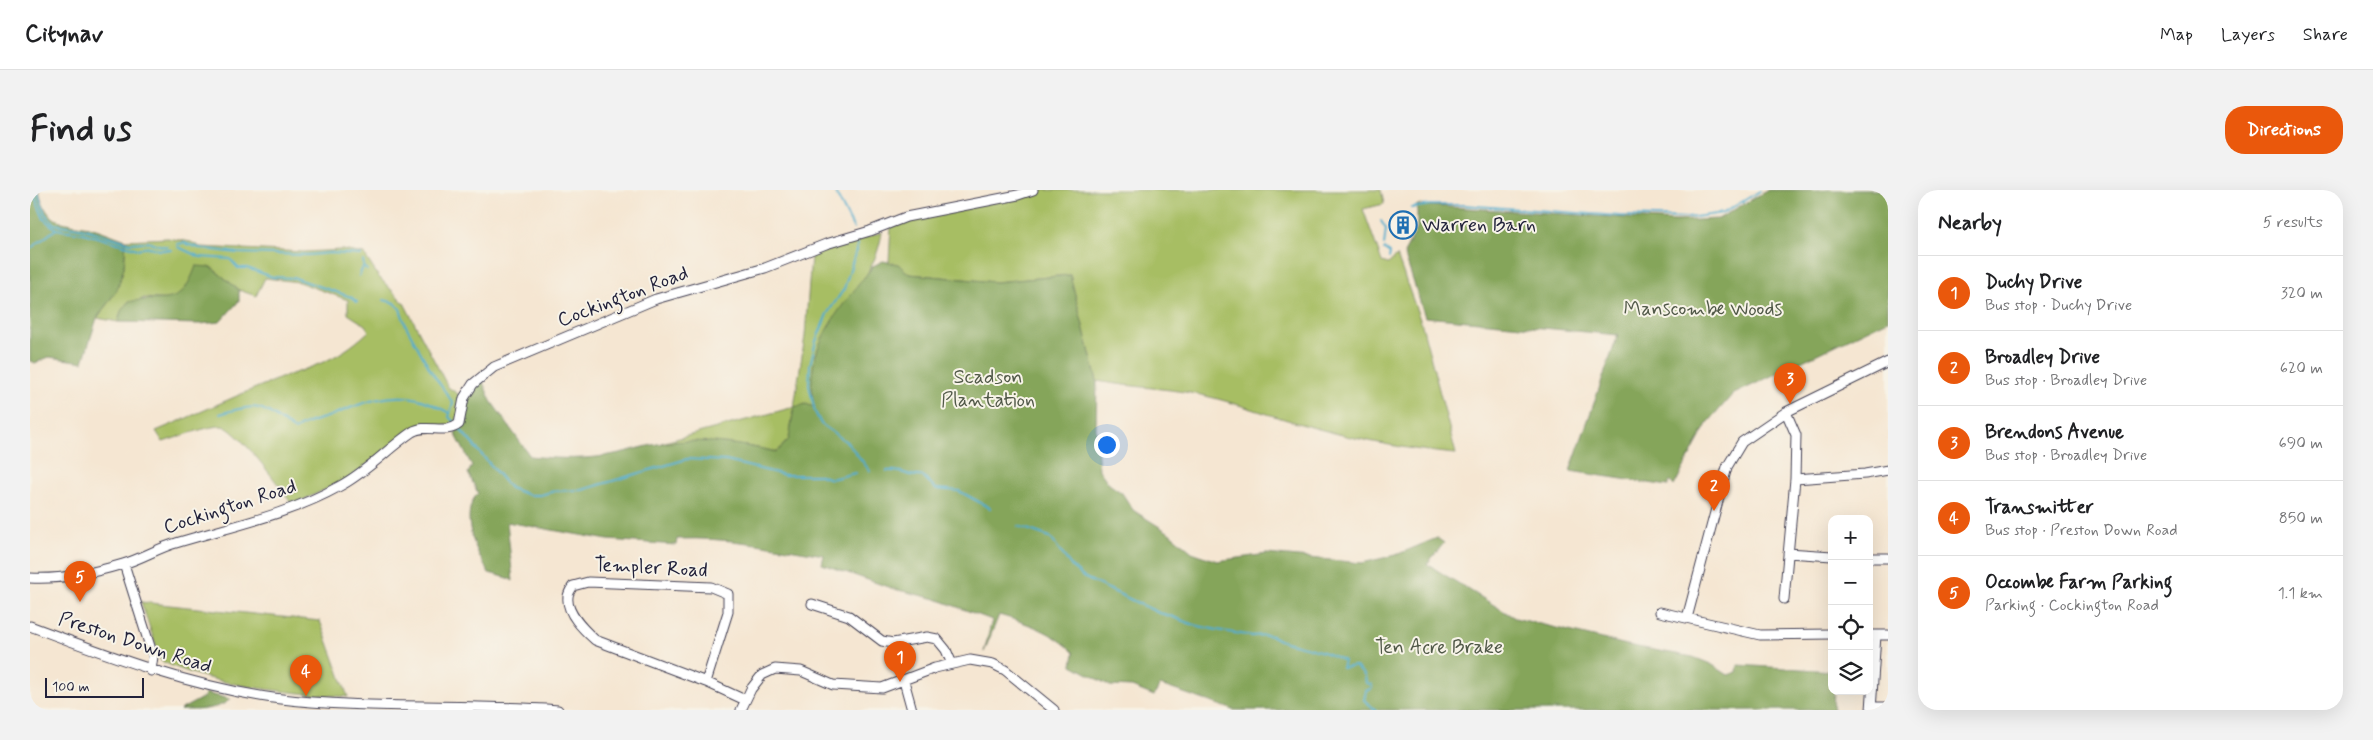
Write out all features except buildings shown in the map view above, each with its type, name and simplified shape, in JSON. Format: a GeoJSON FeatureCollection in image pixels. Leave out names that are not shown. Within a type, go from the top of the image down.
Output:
{"type":"FeatureCollection","features":[{"type":"Feature","properties":{"kind":"street","name":"Cockington Road"},"geometry":{"type":"LineString","coordinates":[[30,578],[63,578],[124,564],[173,544],[285,511],[352,479],[376,463],[414,431],[454,428],[460,424],[464,398],[473,384],[494,367],[656,299],[765,268],[826,244],[906,218],[1018,195],[1033,190]]}},
{"type":"Feature","properties":{"kind":"street"},"geometry":{"type":"LineString","coordinates":[[1687,618],[1727,467],[1742,442],[1786,412],[1888,362]]}},
{"type":"Feature","properties":{"kind":"street"},"geometry":{"type":"LineString","coordinates":[[1784,599],[1795,479],[1796,435],[1786,412]]}},
{"type":"Feature","properties":{"kind":"street"},"geometry":{"type":"LineString","coordinates":[[1795,479],[1865,474],[1888,470]]}},
{"type":"Feature","properties":{"kind":"street"},"geometry":{"type":"LineString","coordinates":[[1788,553],[1828,556]]}},
{"type":"Feature","properties":{"kind":"street"},"geometry":{"type":"LineString","coordinates":[[1873,558],[1888,558]]}},
{"type":"Feature","properties":{"kind":"street"},"geometry":{"type":"LineString","coordinates":[[124,564],[153,656],[151,670]]}},
{"type":"Feature","properties":{"kind":"street","name":"Templer Road"},"geometry":{"type":"LineString","coordinates":[[706,682],[728,612],[728,594],[711,587],[588,582],[573,586],[568,596],[571,612],[585,632],[595,640],[706,682],[745,700]]}},
{"type":"Feature","properties":{"kind":"street"},"geometry":{"type":"LineString","coordinates":[[812,604],[849,616],[882,642],[893,643],[927,638],[936,639],[946,650],[952,664]]}},
{"type":"Feature","properties":{"kind":"street"},"geometry":{"type":"LineString","coordinates":[[1660,612],[1760,635],[1828,634]]}},
{"type":"Feature","properties":{"kind":"street","name":"Preston Down Road"},"geometry":{"type":"LineString","coordinates":[[30,626],[151,670],[240,693],[306,702],[558,710]]}},
{"type":"Feature","properties":{"kind":"street"},"geometry":{"type":"LineString","coordinates":[[1873,635],[1888,635]]}},
{"type":"Feature","properties":{"kind":"street"},"geometry":{"type":"LineString","coordinates":[[1872,650],[1871,708],[1888,708]]}},
{"type":"Feature","properties":{"kind":"street"},"geometry":{"type":"LineString","coordinates":[[741,710],[745,700],[762,675],[775,669],[801,671],[833,685],[853,688],[882,688],[935,668],[970,660],[993,664],[1004,670],[1054,710]]}},
{"type":"Feature","properties":{"kind":"street"},"geometry":{"type":"LineString","coordinates":[[904,681],[912,710]]}},
{"type":"Feature","properties":{"kind":"green space"},"geometry":{"type":"Polygon","coordinates":[[[30,190],[39,190],[46,209],[56,219],[70,224],[94,228],[126,240],[124,267],[117,290],[97,318],[83,362],[49,357],[35,363],[30,361],[30,190]]]}},
{"type":"Feature","properties":{"kind":"green space"},"geometry":{"type":"Polygon","coordinates":[[[1040,190],[1381,190],[1384,204],[1363,209],[1382,262],[1388,264],[1397,256],[1422,325],[1456,454],[1412,449],[1347,436],[1200,395],[1097,381],[1070,275],[995,282],[909,274],[898,264],[889,262],[891,226],[1040,190]]]}},
{"type":"Feature","properties":{"kind":"green space","name":"Manscombe Woods"},"geometry":{"type":"Polygon","coordinates":[[[1768,190],[1888,190],[1888,320],[1732,395],[1707,424],[1674,486],[1670,481],[1668,486],[1570,471],[1618,335],[1425,317],[1404,253],[1417,229],[1417,205],[1675,221],[1718,219],[1768,190]]]}},
{"type":"Feature","properties":{"kind":"green space"},"geometry":{"type":"Polygon","coordinates":[[[882,232],[876,257],[865,277],[826,332],[816,353],[812,377],[815,407],[794,407],[805,336],[811,256],[882,232]]]}},
{"type":"Feature","properties":{"kind":"green space"},"geometry":{"type":"Polygon","coordinates":[[[168,238],[191,242],[200,247],[304,252],[342,250],[364,254],[378,276],[404,303],[448,387],[462,397],[457,422],[451,425],[413,428],[350,478],[292,505],[259,461],[229,429],[217,426],[163,442],[156,431],[321,363],[344,351],[369,331],[365,325],[348,314],[348,300],[299,282],[265,278],[256,296],[239,290],[211,267],[189,283],[183,293],[171,300],[144,298],[121,311],[118,322],[97,318],[117,290],[124,267],[126,240],[168,238]]]}},
{"type":"Feature","properties":{"kind":"green space"},"geometry":{"type":"Polygon","coordinates":[[[883,261],[898,264],[909,274],[995,282],[1070,275],[1097,381],[1096,431],[1099,470],[1109,484],[1122,493],[1133,510],[1168,532],[1192,552],[1217,561],[1267,554],[1362,563],[1396,555],[1437,538],[1444,543],[1427,564],[1515,618],[1627,645],[1693,657],[1711,664],[1728,675],[1737,672],[1738,665],[1828,671],[1828,695],[1834,695],[1833,710],[1234,710],[1160,685],[1154,696],[1132,687],[1110,686],[1072,665],[1074,653],[1058,639],[1030,625],[999,615],[984,652],[992,620],[936,599],[894,589],[822,564],[824,555],[751,543],[714,540],[677,539],[676,545],[608,540],[507,522],[513,581],[489,573],[479,555],[469,522],[472,502],[478,493],[468,473],[472,466],[455,433],[462,425],[466,399],[482,380],[491,401],[530,456],[594,457],[621,453],[657,444],[692,441],[735,444],[777,452],[789,439],[794,407],[806,404],[814,407],[813,366],[818,347],[826,330],[873,266],[883,261]]]}},
{"type":"Feature","properties":{"kind":"green space"},"geometry":{"type":"Polygon","coordinates":[[[196,266],[211,267],[239,290],[239,301],[220,322],[200,324],[118,322],[121,311],[128,302],[170,298],[184,290],[196,266]]]}},
{"type":"Feature","properties":{"kind":"green space"},"geometry":{"type":"Polygon","coordinates":[[[794,407],[789,439],[777,452],[719,443],[661,443],[794,407]]]}},
{"type":"Feature","properties":{"kind":"green space"},"geometry":{"type":"Polygon","coordinates":[[[141,602],[320,621],[348,697],[277,691],[229,683],[183,670],[161,661],[141,602]]]}},
{"type":"Feature","properties":{"kind":"green space"},"geometry":{"type":"Polygon","coordinates":[[[205,693],[230,699],[226,703],[214,707],[180,710],[204,697],[205,693]]]}},
{"type":"Feature","properties":{"kind":"waterway"},"geometry":{"type":"LineString","coordinates":[[32,190],[44,219],[56,229],[83,233],[138,249],[150,247],[160,250],[171,250]]}},
{"type":"Feature","properties":{"kind":"waterway"},"geometry":{"type":"LineString","coordinates":[[37,190],[45,214],[54,224],[85,229],[130,243],[147,242],[167,247]]}},
{"type":"Feature","properties":{"kind":"waterway"},"geometry":{"type":"LineString","coordinates":[[834,190],[854,229]]}},
{"type":"Feature","properties":{"kind":"waterway"},"geometry":{"type":"LineString","coordinates":[[1411,208],[1430,205],[1463,205],[1620,216],[1688,218],[1723,213],[1760,191]]}},
{"type":"Feature","properties":{"kind":"waterway"},"geometry":{"type":"LineString","coordinates":[[1381,221],[1386,229],[1384,245]]}},
{"type":"Feature","properties":{"kind":"waterway"},"geometry":{"type":"LineString","coordinates":[[30,249],[56,229]]}},
{"type":"Feature","properties":{"kind":"waterway"},"geometry":{"type":"LineString","coordinates":[[177,244],[184,243],[199,248],[237,253],[308,255],[331,253],[361,255]]}},
{"type":"Feature","properties":{"kind":"waterway"},"geometry":{"type":"LineString","coordinates":[[858,244],[844,289],[827,314],[816,341],[810,365],[809,385],[815,412],[821,424],[848,443],[870,471]]}},
{"type":"Feature","properties":{"kind":"waterway"},"geometry":{"type":"LineString","coordinates":[[178,247],[200,257],[230,259],[238,268],[247,268],[273,277],[295,278],[351,297],[357,302]]}},
{"type":"Feature","properties":{"kind":"waterway"},"geometry":{"type":"LineString","coordinates":[[1384,249],[1390,253],[1389,258]]}},
{"type":"Feature","properties":{"kind":"waterway"},"geometry":{"type":"LineString","coordinates":[[359,276],[364,265],[363,261]]}},
{"type":"Feature","properties":{"kind":"waterway"},"geometry":{"type":"LineString","coordinates":[[363,267],[367,270]]}},
{"type":"Feature","properties":{"kind":"waterway"},"geometry":{"type":"LineString","coordinates":[[384,300],[395,303],[400,309],[406,326],[431,371],[453,403],[449,417],[455,423]]}},
{"type":"Feature","properties":{"kind":"waterway"},"geometry":{"type":"LineString","coordinates":[[220,414],[245,408],[260,408],[295,430],[308,423],[364,403],[387,398],[410,397],[433,404],[450,413]]}},
{"type":"Feature","properties":{"kind":"waterway"},"geometry":{"type":"LineString","coordinates":[[459,428],[510,488],[529,495],[540,495],[555,491],[582,490],[687,459],[726,461],[785,475],[820,475],[831,479],[855,473]]}},
{"type":"Feature","properties":{"kind":"waterway"},"geometry":{"type":"LineString","coordinates":[[887,471],[923,476],[936,489],[959,491],[990,508]]}},
{"type":"Feature","properties":{"kind":"waterway"},"geometry":{"type":"LineString","coordinates":[[1018,526],[1050,537],[1072,567],[1083,577],[1159,613],[1215,630],[1252,636],[1272,636],[1281,641],[1321,651],[1336,657],[1344,661],[1342,668]]}},
{"type":"Feature","properties":{"kind":"waterway"},"geometry":{"type":"LineString","coordinates":[[1342,668],[1355,666],[1365,676],[1366,683],[1371,684],[1372,688],[1366,691],[1364,700],[1376,710]]}},
{"type":"Feature","properties":{"kind":"place","name":"Warren Barn"},"geometry":{"type":"Point","coordinates":[1403,225]}},
{"type":"Feature","properties":{"kind":"place","name":"Brendons Avenue"},"geometry":{"type":"Point","coordinates":[1790,404]}},
{"type":"Feature","properties":{"kind":"place","name":"Broadley Drive"},"geometry":{"type":"Point","coordinates":[1714,511]}},
{"type":"Feature","properties":{"kind":"place","name":"Occombe Farm Parking"},"geometry":{"type":"Point","coordinates":[80,602]}},
{"type":"Feature","properties":{"kind":"place","name":"Duchy Drive"},"geometry":{"type":"Point","coordinates":[900,682]}},
{"type":"Feature","properties":{"kind":"place","name":"Transmitter"},"geometry":{"type":"Point","coordinates":[306,696]}},
{"type":"Feature","properties":{"kind":"park label","name":"Scadson Plantation"},"geometry":{"type":"Point","coordinates":[988,388]}},
{"type":"Feature","properties":{"kind":"park label","name":"Ten Acre Brake"},"geometry":{"type":"Point","coordinates":[1439,647]}}]}
